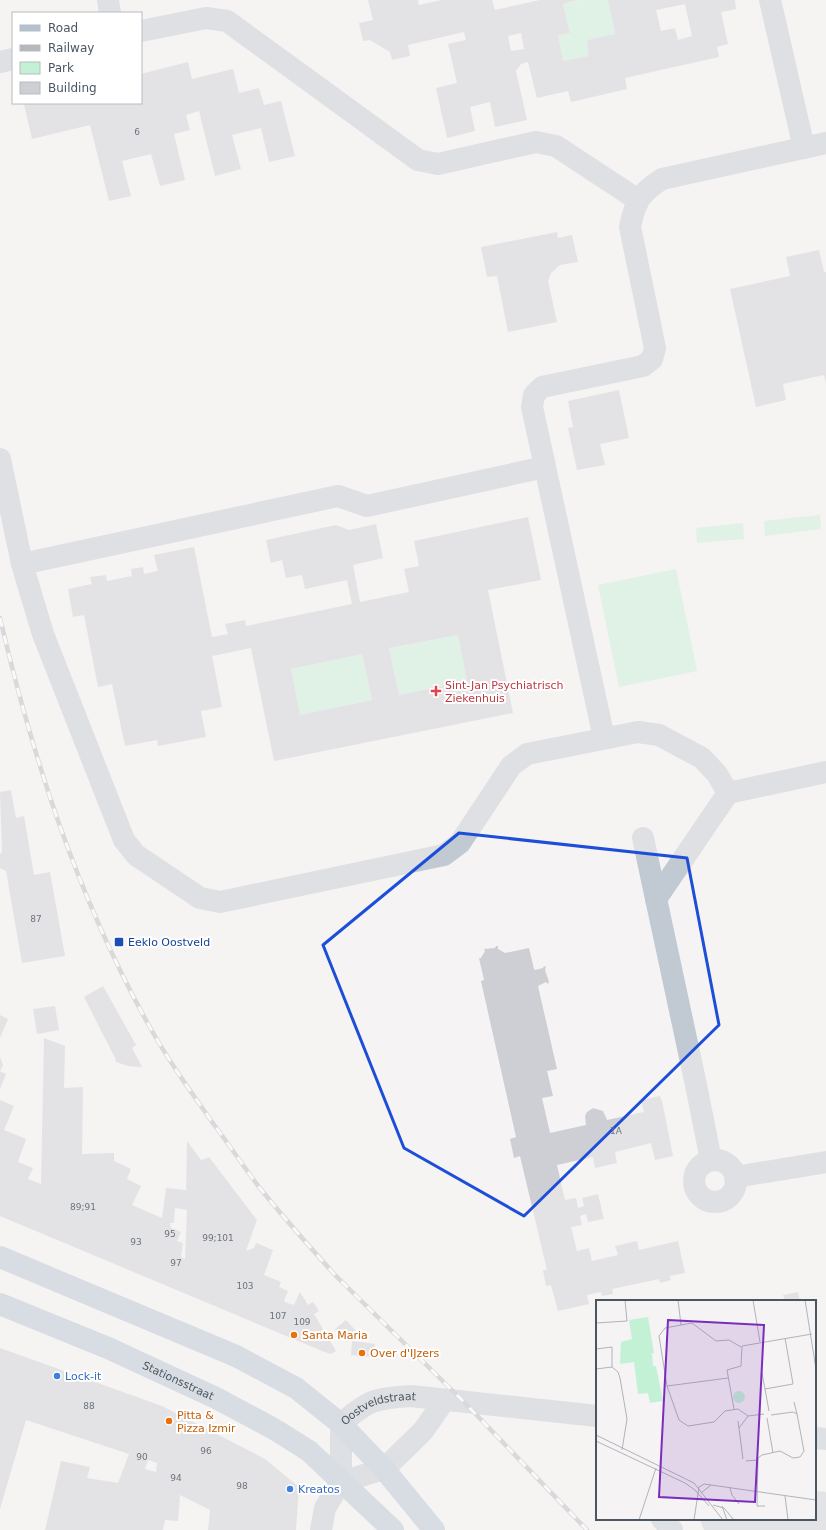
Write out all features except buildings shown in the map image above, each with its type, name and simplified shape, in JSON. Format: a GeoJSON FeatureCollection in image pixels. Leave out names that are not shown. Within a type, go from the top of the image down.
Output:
{"type":"FeatureCollection","features":[{"type":"Feature","properties":{"kind":"main road"},"geometry":{"type":"LineString","coordinates":[[0,1257],[236,1356],[296,1388],[341,1424],[384,1469],[434,1530]]}},
{"type":"Feature","properties":{"kind":"main road","name":"Stationsstraat"},"geometry":{"type":"LineString","coordinates":[[0,1304],[108,1348],[216,1398],[274,1429],[309,1451],[393,1530]]}},
{"type":"Feature","properties":{"kind":"street"},"geometry":{"type":"LineString","coordinates":[[108,0],[110,12]]}},
{"type":"Feature","properties":{"kind":"street"},"geometry":{"type":"LineString","coordinates":[[770,0],[804,148]]}},
{"type":"Feature","properties":{"kind":"street"},"geometry":{"type":"LineString","coordinates":[[142,31],[206,18],[227,21],[418,160],[438,164],[536,142],[556,146],[638,200]]}},
{"type":"Feature","properties":{"kind":"street"},"geometry":{"type":"LineString","coordinates":[[0,62],[12,59]]}},
{"type":"Feature","properties":{"kind":"street"},"geometry":{"type":"LineString","coordinates":[[604,738],[532,407],[534,395],[542,387],[643,366],[652,359],[655,348],[630,227],[634,207],[645,190],[662,179],[826,143]]}},
{"type":"Feature","properties":{"kind":"street"},"geometry":{"type":"LineString","coordinates":[[0,459],[22,564],[43,634],[124,840],[136,855],[200,898],[220,902],[444,855],[460,843],[511,766],[526,754],[604,738],[638,732],[658,735],[702,758],[717,774],[728,793]]}},
{"type":"Feature","properties":{"kind":"street"},"geometry":{"type":"LineString","coordinates":[[22,564],[338,496],[367,506],[546,468]]}},
{"type":"Feature","properties":{"kind":"street"},"geometry":{"type":"LineString","coordinates":[[656,899],[728,793],[826,772]]}},
{"type":"Feature","properties":{"kind":"street"},"geometry":{"type":"LineString","coordinates":[[643,838],[710,1160]]}},
{"type":"Feature","properties":{"kind":"street"},"geometry":{"type":"LineString","coordinates":[[710,1160],[724,1162],[729,1166],[735,1177],[734,1190],[724,1200],[717,1202],[703,1198],[695,1186],[694,1179],[700,1167],[710,1160]]}},
{"type":"Feature","properties":{"kind":"street"},"geometry":{"type":"LineString","coordinates":[[735,1177],[826,1162]]}},
{"type":"Feature","properties":{"kind":"street","name":"Oostveldstraat"},"geometry":{"type":"LineString","coordinates":[[341,1482],[341,1424],[371,1401],[381,1398],[411,1396],[596,1416]]}},
{"type":"Feature","properties":{"kind":"street"},"geometry":{"type":"LineString","coordinates":[[321,1530],[326,1508],[341,1482],[384,1469],[423,1431],[444,1400]]}},
{"type":"Feature","properties":{"kind":"street"},"geometry":{"type":"LineString","coordinates":[[816,1438],[826,1439]]}},
{"type":"Feature","properties":{"kind":"street"},"geometry":{"type":"LineString","coordinates":[[663,1520],[672,1530]]}},
{"type":"Feature","properties":{"kind":"highlighted area"},"geometry":{"type":"Polygon","coordinates":[[[459,833],[687,858],[719,1025],[524,1216],[404,1148],[323,945],[459,833]]]}},
{"type":"Feature","properties":{"kind":"green space"},"geometry":{"type":"Polygon","coordinates":[[[581,0],[608,0],[615,34],[587,40],[588,56],[563,61],[558,35],[570,33],[563,4],[581,0]]]}},
{"type":"Feature","properties":{"kind":"green space"},"geometry":{"type":"Polygon","coordinates":[[[820,515],[821,529],[765,536],[764,521],[820,515]]]}},
{"type":"Feature","properties":{"kind":"green space"},"geometry":{"type":"Polygon","coordinates":[[[743,523],[744,539],[697,543],[696,528],[743,523]]]}},
{"type":"Feature","properties":{"kind":"green space"},"geometry":{"type":"Polygon","coordinates":[[[676,569],[697,671],[619,687],[598,585],[676,569]]]}},
{"type":"Feature","properties":{"kind":"green space"},"geometry":{"type":"Polygon","coordinates":[[[458,635],[467,681],[399,695],[389,648],[458,635]]]}},
{"type":"Feature","properties":{"kind":"green space"},"geometry":{"type":"Polygon","coordinates":[[[362,654],[372,700],[300,715],[291,669],[362,654]]]}},
{"type":"Feature","properties":{"kind":"railway"},"geometry":{"type":"LineString","coordinates":[[0,618],[27,723],[78,876],[122,974],[147,1022],[171,1062],[259,1187],[335,1275],[464,1402],[587,1530]]}},
{"type":"Feature","properties":{"kind":"place","name":"Sint-Jan Psychiatrisch Ziekenhuis"},"geometry":{"type":"Point","coordinates":[436,691]}},
{"type":"Feature","properties":{"kind":"place","name":"Eeklo Oostveld"},"geometry":{"type":"Point","coordinates":[119,942]}},
{"type":"Feature","properties":{"kind":"place","name":"Santa Maria"},"geometry":{"type":"Point","coordinates":[294,1335]}},
{"type":"Feature","properties":{"kind":"place","name":"Over d'IJzers"},"geometry":{"type":"Point","coordinates":[362,1353]}},
{"type":"Feature","properties":{"kind":"place","name":"Lock-it"},"geometry":{"type":"Point","coordinates":[57,1376]}},
{"type":"Feature","properties":{"kind":"place","name":"Pitta & Pizza Izmir"},"geometry":{"type":"Point","coordinates":[169,1421]}},
{"type":"Feature","properties":{"kind":"place","name":"Kreatos"},"geometry":{"type":"Point","coordinates":[290,1489]}}]}
